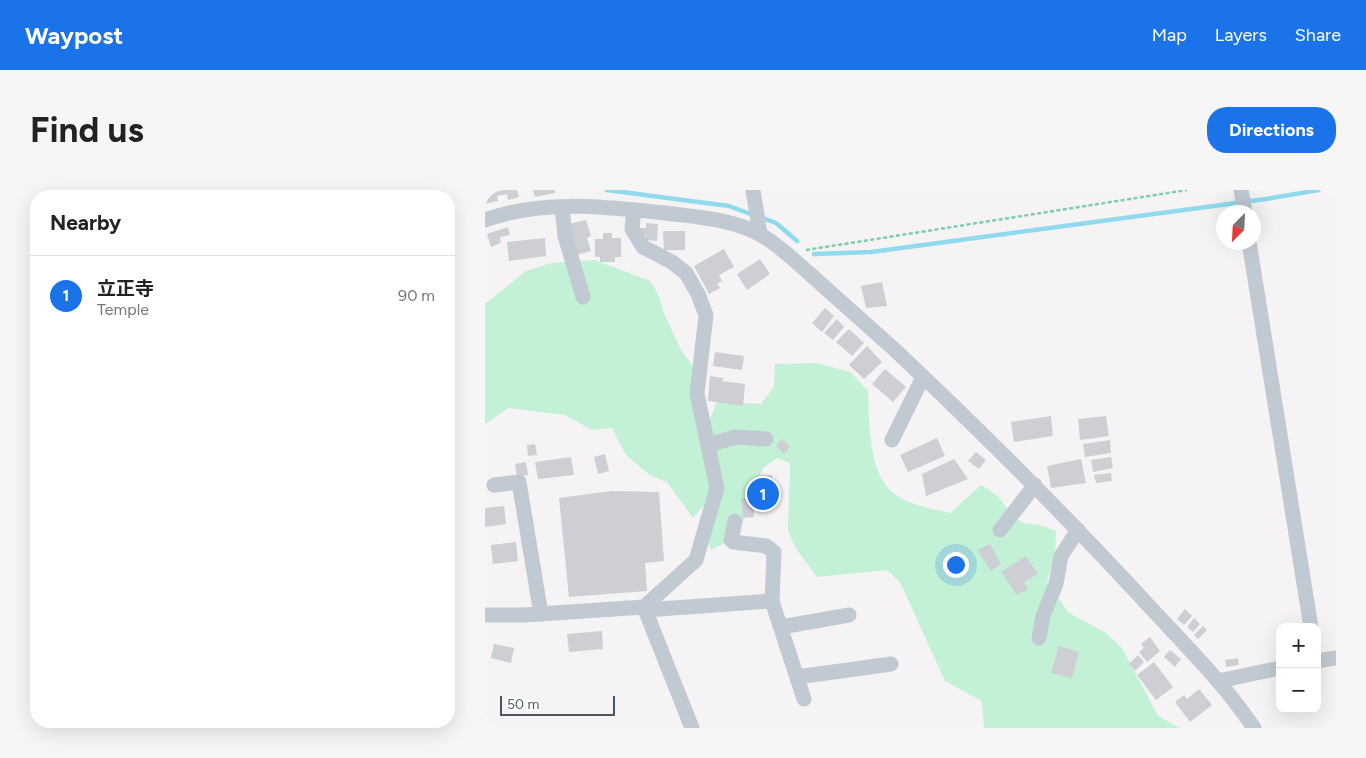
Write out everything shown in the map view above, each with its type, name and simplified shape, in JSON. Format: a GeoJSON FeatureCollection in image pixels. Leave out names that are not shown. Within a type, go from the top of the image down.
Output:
{"type":"FeatureCollection","features":[{"type":"Feature","properties":{"kind":"street"},"geometry":{"type":"LineString","coordinates":[[753,190],[760,231]]}},
{"type":"Feature","properties":{"kind":"street"},"geometry":{"type":"LineString","coordinates":[[1241,191],[1244,205]]}},
{"type":"Feature","properties":{"kind":"street"},"geometry":{"type":"LineString","coordinates":[[562,207],[565,236],[583,297]]}},
{"type":"Feature","properties":{"kind":"street"},"geometry":{"type":"LineString","coordinates":[[485,220],[499,214],[562,207],[634,210],[728,222],[760,231],[923,377],[1035,486],[1218,681],[1254,728]]}},
{"type":"Feature","properties":{"kind":"street"},"geometry":{"type":"LineString","coordinates":[[634,210],[631,229],[643,247],[672,262],[686,273],[698,294],[706,315],[697,394],[717,488],[696,560],[645,608]]}},
{"type":"Feature","properties":{"kind":"street"},"geometry":{"type":"LineString","coordinates":[[1250,250],[1310,623]]}},
{"type":"Feature","properties":{"kind":"street"},"geometry":{"type":"LineString","coordinates":[[892,440],[923,377]]}},
{"type":"Feature","properties":{"kind":"street"},"geometry":{"type":"LineString","coordinates":[[708,445],[736,437],[766,439]]}},
{"type":"Feature","properties":{"kind":"street"},"geometry":{"type":"LineString","coordinates":[[493,485],[519,482],[541,614]]}},
{"type":"Feature","properties":{"kind":"street"},"geometry":{"type":"LineString","coordinates":[[1000,530],[1035,486]]}},
{"type":"Feature","properties":{"kind":"street"},"geometry":{"type":"LineString","coordinates":[[735,521],[731,540],[733,542],[766,546],[774,552],[772,601],[804,699]]}},
{"type":"Feature","properties":{"kind":"street"},"geometry":{"type":"LineString","coordinates":[[1039,638],[1043,616],[1056,584],[1061,556],[1078,530]]}},
{"type":"Feature","properties":{"kind":"street"},"geometry":{"type":"LineString","coordinates":[[485,615],[541,614],[772,601]]}},
{"type":"Feature","properties":{"kind":"street"},"geometry":{"type":"LineString","coordinates":[[645,608],[691,728]]}},
{"type":"Feature","properties":{"kind":"street"},"geometry":{"type":"LineString","coordinates":[[781,627],[849,615]]}},
{"type":"Feature","properties":{"kind":"street"},"geometry":{"type":"LineString","coordinates":[[1321,660],[1336,658]]}},
{"type":"Feature","properties":{"kind":"street"},"geometry":{"type":"LineString","coordinates":[[797,677],[891,664]]}},
{"type":"Feature","properties":{"kind":"street"},"geometry":{"type":"LineString","coordinates":[[1218,681],[1276,669]]}},
{"type":"Feature","properties":{"kind":"path"},"geometry":{"type":"LineString","coordinates":[[786,253],[1187,190]]}},
{"type":"Feature","properties":{"kind":"green space"},"geometry":{"type":"Polygon","coordinates":[[[595,260],[650,281],[658,294],[665,316],[681,350],[694,368],[705,431],[717,402],[761,404],[774,387],[775,364],[817,363],[850,372],[868,391],[870,432],[875,462],[887,487],[896,495],[916,504],[950,513],[981,485],[998,496],[1012,516],[1023,523],[1040,525],[1056,531],[1055,553],[1047,582],[1069,613],[1106,633],[1122,648],[1158,716],[1180,728],[984,728],[982,701],[945,681],[900,582],[887,570],[817,577],[797,550],[788,531],[790,463],[777,458],[763,468],[753,490],[744,520],[734,538],[711,550],[702,518],[711,497],[693,518],[667,482],[651,476],[626,455],[612,428],[592,430],[565,415],[508,408],[485,424],[485,304],[526,271],[551,263],[595,260]]]}},
{"type":"Feature","properties":{"kind":"building"},"geometry":{"type":"Polygon","coordinates":[[[496,190],[517,190],[519,197],[508,200],[507,194],[497,196],[498,201],[485,204],[485,193],[496,190]]]}},
{"type":"Feature","properties":{"kind":"building"},"geometry":{"type":"Polygon","coordinates":[[[533,190],[555,190],[555,193],[535,197],[533,190]]]}},
{"type":"Feature","properties":{"kind":"building"},"geometry":{"type":"Polygon","coordinates":[[[586,220],[591,236],[587,238],[591,251],[576,255],[569,224],[586,220]]]}},
{"type":"Feature","properties":{"kind":"building"},"geometry":{"type":"Polygon","coordinates":[[[646,223],[658,224],[657,241],[646,240],[646,235],[640,234],[640,228],[646,228],[646,223]]]}},
{"type":"Feature","properties":{"kind":"building"},"geometry":{"type":"Polygon","coordinates":[[[508,227],[510,235],[500,237],[501,243],[491,247],[487,234],[508,227]]]}},
{"type":"Feature","properties":{"kind":"building"},"geometry":{"type":"Polygon","coordinates":[[[663,231],[685,231],[685,250],[664,250],[663,231]]]}},
{"type":"Feature","properties":{"kind":"building"},"geometry":{"type":"Polygon","coordinates":[[[603,233],[612,233],[612,238],[621,238],[621,257],[615,257],[615,262],[600,262],[600,257],[595,257],[595,239],[603,239],[603,233]]]}},
{"type":"Feature","properties":{"kind":"building"},"geometry":{"type":"Polygon","coordinates":[[[545,238],[546,256],[509,261],[507,242],[545,238]]]}},
{"type":"Feature","properties":{"kind":"building"},"geometry":{"type":"Polygon","coordinates":[[[724,249],[734,267],[719,275],[722,281],[717,284],[720,288],[709,294],[694,266],[724,249]]]}},
{"type":"Feature","properties":{"kind":"building"},"geometry":{"type":"Polygon","coordinates":[[[760,259],[770,274],[747,290],[737,274],[760,259]]]}},
{"type":"Feature","properties":{"kind":"building"},"geometry":{"type":"Polygon","coordinates":[[[882,282],[887,306],[866,308],[861,286],[882,282]]]}},
{"type":"Feature","properties":{"kind":"building"},"geometry":{"type":"Polygon","coordinates":[[[825,308],[834,316],[822,332],[812,323],[825,308]]]}},
{"type":"Feature","properties":{"kind":"building"},"geometry":{"type":"Polygon","coordinates":[[[837,319],[844,327],[833,340],[824,333],[837,319]]]}},
{"type":"Feature","properties":{"kind":"building"},"geometry":{"type":"Polygon","coordinates":[[[849,329],[864,343],[852,356],[836,342],[849,329]]]}},
{"type":"Feature","properties":{"kind":"building"},"geometry":{"type":"Polygon","coordinates":[[[867,346],[882,362],[864,379],[849,365],[867,346]]]}},
{"type":"Feature","properties":{"kind":"building"},"geometry":{"type":"Polygon","coordinates":[[[715,352],[744,356],[742,370],[713,366],[715,352]]]}},
{"type":"Feature","properties":{"kind":"building"},"geometry":{"type":"Polygon","coordinates":[[[885,369],[906,387],[893,402],[872,384],[885,369]]]}},
{"type":"Feature","properties":{"kind":"building"},"geometry":{"type":"Polygon","coordinates":[[[710,376],[724,378],[722,381],[745,384],[743,406],[708,401],[710,376]]]}},
{"type":"Feature","properties":{"kind":"building"},"geometry":{"type":"Polygon","coordinates":[[[1051,416],[1053,436],[1014,442],[1011,422],[1051,416]]]}},
{"type":"Feature","properties":{"kind":"building"},"geometry":{"type":"Polygon","coordinates":[[[1106,416],[1109,436],[1080,440],[1078,419],[1106,416]]]}},
{"type":"Feature","properties":{"kind":"building"},"geometry":{"type":"Polygon","coordinates":[[[937,438],[945,456],[908,472],[900,455],[937,438]]]}},
{"type":"Feature","properties":{"kind":"building"},"geometry":{"type":"Polygon","coordinates":[[[782,439],[790,446],[784,454],[776,446],[782,439]]]}},
{"type":"Feature","properties":{"kind":"building"},"geometry":{"type":"Polygon","coordinates":[[[1110,440],[1111,453],[1085,457],[1083,444],[1110,440]]]}},
{"type":"Feature","properties":{"kind":"building"},"geometry":{"type":"Polygon","coordinates":[[[535,444],[537,455],[528,456],[527,445],[535,444]]]}},
{"type":"Feature","properties":{"kind":"building"},"geometry":{"type":"Polygon","coordinates":[[[976,452],[986,460],[979,469],[968,461],[976,452]]]}},
{"type":"Feature","properties":{"kind":"building"},"geometry":{"type":"Polygon","coordinates":[[[605,454],[609,471],[598,474],[594,457],[605,454]]]}},
{"type":"Feature","properties":{"kind":"building"},"geometry":{"type":"Polygon","coordinates":[[[571,457],[574,475],[538,479],[535,462],[571,457]]]}},
{"type":"Feature","properties":{"kind":"building"},"geometry":{"type":"Polygon","coordinates":[[[1111,457],[1113,468],[1093,472],[1091,460],[1111,457]]]}},
{"type":"Feature","properties":{"kind":"building"},"geometry":{"type":"Polygon","coordinates":[[[954,459],[968,479],[926,496],[922,474],[954,459]]]}},
{"type":"Feature","properties":{"kind":"building"},"geometry":{"type":"Polygon","coordinates":[[[1081,459],[1086,483],[1051,488],[1047,466],[1081,459]]]}},
{"type":"Feature","properties":{"kind":"building"},"geometry":{"type":"Polygon","coordinates":[[[526,462],[528,475],[517,477],[515,464],[526,462]]]}},
{"type":"Feature","properties":{"kind":"building"},"geometry":{"type":"Polygon","coordinates":[[[1111,473],[1112,481],[1096,483],[1094,475],[1111,473]]]}},
{"type":"Feature","properties":{"kind":"building"},"geometry":{"type":"Polygon","coordinates":[[[772,475],[775,503],[759,504],[760,509],[754,509],[754,517],[743,518],[741,499],[752,498],[751,490],[757,489],[756,476],[772,475]]]}},
{"type":"Feature","properties":{"kind":"building"},"geometry":{"type":"Polygon","coordinates":[[[611,491],[659,492],[664,561],[645,563],[647,591],[569,597],[559,498],[611,491]]]}},
{"type":"Feature","properties":{"kind":"building"},"geometry":{"type":"Polygon","coordinates":[[[504,506],[506,524],[485,527],[485,508],[504,506]]]}},
{"type":"Feature","properties":{"kind":"building"},"geometry":{"type":"Polygon","coordinates":[[[516,542],[518,561],[493,564],[491,545],[516,542]]]}},
{"type":"Feature","properties":{"kind":"building"},"geometry":{"type":"Polygon","coordinates":[[[990,544],[1001,564],[991,571],[977,550],[990,544]]]}},
{"type":"Feature","properties":{"kind":"building"},"geometry":{"type":"Polygon","coordinates":[[[1026,556],[1038,574],[1024,582],[1028,589],[1017,595],[1001,572],[1026,556]]]}},
{"type":"Feature","properties":{"kind":"building"},"geometry":{"type":"Polygon","coordinates":[[[1185,609],[1192,616],[1184,625],[1177,619],[1185,609]]]}},
{"type":"Feature","properties":{"kind":"building"},"geometry":{"type":"Polygon","coordinates":[[[1194,618],[1200,624],[1193,632],[1187,627],[1194,618]]]}},
{"type":"Feature","properties":{"kind":"building"},"geometry":{"type":"Polygon","coordinates":[[[1203,626],[1207,630],[1198,639],[1194,635],[1203,626]]]}},
{"type":"Feature","properties":{"kind":"building"},"geometry":{"type":"Polygon","coordinates":[[[602,631],[603,649],[569,652],[567,634],[602,631]]]}},
{"type":"Feature","properties":{"kind":"building"},"geometry":{"type":"Polygon","coordinates":[[[1150,637],[1160,651],[1147,662],[1139,652],[1144,648],[1141,644],[1150,637]]]}},
{"type":"Feature","properties":{"kind":"building"},"geometry":{"type":"Polygon","coordinates":[[[494,644],[514,648],[511,663],[491,658],[494,644]]]}},
{"type":"Feature","properties":{"kind":"building"},"geometry":{"type":"Polygon","coordinates":[[[1059,646],[1079,652],[1072,678],[1051,673],[1059,646]]]}},
{"type":"Feature","properties":{"kind":"building"},"geometry":{"type":"Polygon","coordinates":[[[1170,650],[1181,659],[1175,667],[1164,657],[1170,650]]]}},
{"type":"Feature","properties":{"kind":"building"},"geometry":{"type":"Polygon","coordinates":[[[1138,655],[1144,662],[1135,671],[1129,664],[1138,655]]]}},
{"type":"Feature","properties":{"kind":"building"},"geometry":{"type":"Polygon","coordinates":[[[1238,658],[1239,665],[1226,667],[1225,660],[1238,658]]]}},
{"type":"Feature","properties":{"kind":"building"},"geometry":{"type":"Polygon","coordinates":[[[1154,662],[1173,687],[1156,700],[1137,675],[1154,662]]]}},
{"type":"Feature","properties":{"kind":"building"},"geometry":{"type":"Polygon","coordinates":[[[1199,689],[1212,705],[1190,722],[1175,702],[1184,695],[1187,699],[1199,689]]]}},
{"type":"Feature","properties":{"kind":"waterway"},"geometry":{"type":"LineString","coordinates":[[607,190],[729,206],[753,215]]}},
{"type":"Feature","properties":{"kind":"waterway"},"geometry":{"type":"LineString","coordinates":[[814,254],[871,252],[1266,199],[1319,190]]}},
{"type":"Feature","properties":{"kind":"waterway"},"geometry":{"type":"LineString","coordinates":[[760,217],[776,223],[797,241]]}},
{"type":"Feature","properties":{"kind":"place","name":"立正寺"},"geometry":{"type":"Point","coordinates":[763,494]}}]}
